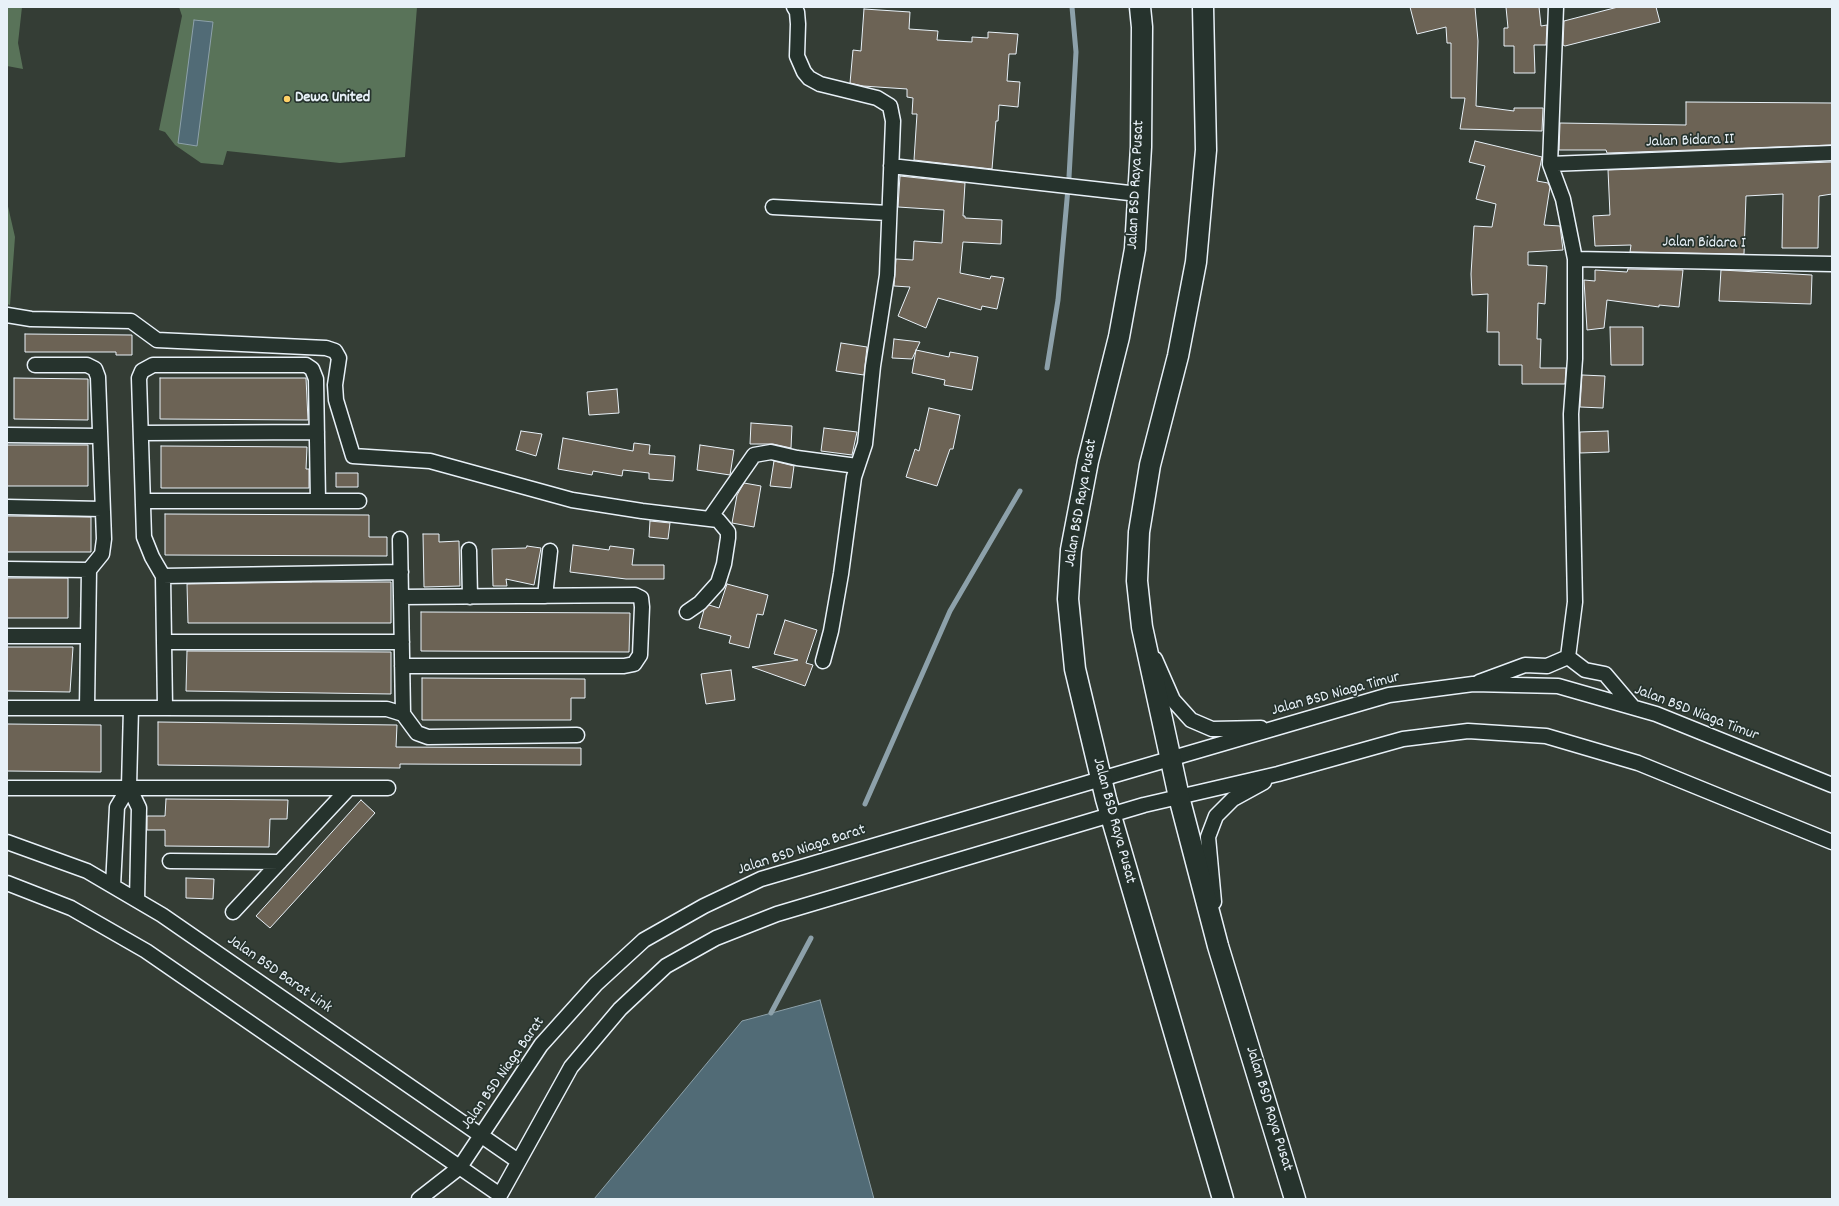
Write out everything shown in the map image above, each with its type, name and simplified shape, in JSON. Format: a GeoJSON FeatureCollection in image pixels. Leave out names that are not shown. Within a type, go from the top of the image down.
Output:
{"type":"FeatureCollection","features":[{"type":"Feature","properties":{"kind":"main road","name":"Jalan BSD Raya Pusat"},"geometry":{"type":"LineString","coordinates":[[1140,7],[1142,27],[1142,99],[1135,249],[1119,337],[1088,461],[1071,550],[1068,599],[1075,669],[1110,815],[1223,1199]]}},
{"type":"Feature","properties":{"kind":"main road","name":"Jalan BSD Raya Pusat"},"geometry":{"type":"LineString","coordinates":[[1203,7],[1206,150],[1196,262],[1178,356],[1150,465],[1139,532],[1137,581],[1142,627],[1179,797],[1218,946],[1295,1199]]}},
{"type":"Feature","properties":{"kind":"street"},"geometry":{"type":"LineString","coordinates":[[794,7],[798,24],[798,56],[804,72],[809,78],[820,84],[877,98],[890,106],[893,121],[887,275],[873,366],[865,444],[857,466],[841,574],[831,631],[823,661]]}},
{"type":"Feature","properties":{"kind":"street"},"geometry":{"type":"LineString","coordinates":[[1556,7],[1550,164],[1563,199],[1575,259],[1575,359],[1571,414],[1575,602],[1568,657]]}},
{"type":"Feature","properties":{"kind":"street","name":"Jalan Bidara II"},"geometry":{"type":"LineString","coordinates":[[1550,164],[1832,154]]}},
{"type":"Feature","properties":{"kind":"street"},"geometry":{"type":"LineString","coordinates":[[891,166],[1097,188],[1138,194]]}},
{"type":"Feature","properties":{"kind":"street"},"geometry":{"type":"LineString","coordinates":[[773,207],[889,213]]}},
{"type":"Feature","properties":{"kind":"street","name":"Jalan Bidara I"},"geometry":{"type":"LineString","coordinates":[[1575,259],[1832,264]]}},
{"type":"Feature","properties":{"kind":"street"},"geometry":{"type":"LineString","coordinates":[[7,315],[31,319],[115,319],[131,321],[157,340],[326,348],[335,351],[339,358],[335,385],[336,400],[353,456],[430,461],[572,500],[642,511],[718,520],[728,532],[724,564],[718,583],[711,592],[687,612]]}},
{"type":"Feature","properties":{"kind":"street"},"geometry":{"type":"LineString","coordinates":[[35,365],[87,365],[95,369],[98,377],[104,539],[102,554],[89,570],[87,708]]}},
{"type":"Feature","properties":{"kind":"street"},"geometry":{"type":"LineString","coordinates":[[165,708],[163,576],[152,557],[144,538],[139,378],[142,371],[153,365],[306,365],[312,369],[316,379],[318,501]]}},
{"type":"Feature","properties":{"kind":"street"},"geometry":{"type":"LineString","coordinates":[[141,433],[317,432]]}},
{"type":"Feature","properties":{"kind":"street"},"geometry":{"type":"LineString","coordinates":[[7,435],[99,436]]}},
{"type":"Feature","properties":{"kind":"street"},"geometry":{"type":"LineString","coordinates":[[710,518],[754,455],[771,452],[797,458],[857,466]]}},
{"type":"Feature","properties":{"kind":"street"},"geometry":{"type":"LineString","coordinates":[[143,501],[359,501]]}},
{"type":"Feature","properties":{"kind":"street"},"geometry":{"type":"LineString","coordinates":[[7,507],[102,509]]}},
{"type":"Feature","properties":{"kind":"street"},"geometry":{"type":"LineString","coordinates":[[400,538],[403,714],[417,733],[428,737],[577,735]]}},
{"type":"Feature","properties":{"kind":"street"},"geometry":{"type":"LineString","coordinates":[[469,550],[470,597]]}},
{"type":"Feature","properties":{"kind":"street"},"geometry":{"type":"LineString","coordinates":[[545,596],[550,551]]}},
{"type":"Feature","properties":{"kind":"street"},"geometry":{"type":"LineString","coordinates":[[7,569],[89,570]]}},
{"type":"Feature","properties":{"kind":"street"},"geometry":{"type":"LineString","coordinates":[[163,576],[401,572]]}},
{"type":"Feature","properties":{"kind":"street"},"geometry":{"type":"LineString","coordinates":[[401,597],[635,595],[641,598],[642,607],[640,656],[634,664],[624,666],[402,666]]}},
{"type":"Feature","properties":{"kind":"street"},"geometry":{"type":"LineString","coordinates":[[1142,627],[1173,700],[1191,720],[1212,729],[1277,728]]}},
{"type":"Feature","properties":{"kind":"street"},"geometry":{"type":"LineString","coordinates":[[7,636],[88,636]]}},
{"type":"Feature","properties":{"kind":"street"},"geometry":{"type":"LineString","coordinates":[[164,642],[402,642]]}},
{"type":"Feature","properties":{"kind":"street"},"geometry":{"type":"LineString","coordinates":[[1473,684],[1525,665],[1547,666],[1568,657]]}},
{"type":"Feature","properties":{"kind":"street"},"geometry":{"type":"LineString","coordinates":[[1568,657],[1585,670],[1605,674],[1633,707]]}},
{"type":"Feature","properties":{"kind":"street","name":"Jalan BSD Niaga Timur"},"geometry":{"type":"LineString","coordinates":[[1101,779],[1390,695],[1473,684],[1558,686],[1633,707],[1656,714],[1832,785]]}},
{"type":"Feature","properties":{"kind":"street"},"geometry":{"type":"LineString","coordinates":[[7,708],[387,709],[403,714]]}},
{"type":"Feature","properties":{"kind":"street"},"geometry":{"type":"LineString","coordinates":[[131,708],[129,786],[140,808],[136,900]]}},
{"type":"Feature","properties":{"kind":"street"},"geometry":{"type":"LineString","coordinates":[[7,883],[71,908],[146,951],[500,1195],[571,1067],[620,1009],[666,966],[710,941],[777,914],[1110,815],[1278,774],[1402,739],[1468,731],[1546,736],[1638,763],[1832,842]]}},
{"type":"Feature","properties":{"kind":"street"},"geometry":{"type":"LineString","coordinates":[[1218,946],[1208,837],[1216,816],[1233,800],[1278,774]]}},
{"type":"Feature","properties":{"kind":"street","name":"Jalan BSD Niaga Barat"},"geometry":{"type":"LineString","coordinates":[[419,1199],[460,1167],[541,1045],[596,984],[644,940],[697,909],[761,879],[1101,779]]}},
{"type":"Feature","properties":{"kind":"street"},"geometry":{"type":"LineString","coordinates":[[113,886],[117,807],[129,786]]}},
{"type":"Feature","properties":{"kind":"street"},"geometry":{"type":"LineString","coordinates":[[7,788],[129,786],[388,788]]}},
{"type":"Feature","properties":{"kind":"street"},"geometry":{"type":"LineString","coordinates":[[233,912],[349,788]]}},
{"type":"Feature","properties":{"kind":"street","name":"Jalan BSD Barat Link"},"geometry":{"type":"LineString","coordinates":[[7,842],[87,871],[169,920],[518,1161]]}},
{"type":"Feature","properties":{"kind":"street"},"geometry":{"type":"LineString","coordinates":[[170,861],[280,862]]}},
{"type":"Feature","properties":{"kind":"green space"},"geometry":{"type":"Polygon","coordinates":[[[7,7],[22,7],[18,43],[23,69],[7,66],[7,7]]]}},
{"type":"Feature","properties":{"kind":"green space","name":"Dewa United"},"geometry":{"type":"Polygon","coordinates":[[[179,7],[417,7],[405,157],[340,163],[227,151],[223,165],[201,163],[175,145],[165,132],[159,130],[182,16],[179,7]]]}},
{"type":"Feature","properties":{"kind":"green space"},"geometry":{"type":"Polygon","coordinates":[[[7,202],[15,237],[10,305],[7,304],[7,202]]]}},
{"type":"Feature","properties":{"kind":"water"},"geometry":{"type":"Polygon","coordinates":[[[194,20],[213,22],[197,146],[178,143],[194,20]]]}},
{"type":"Feature","properties":{"kind":"water"},"geometry":{"type":"Polygon","coordinates":[[[820,1000],[874,1199],[594,1199],[742,1021],[820,1000]]]}},
{"type":"Feature","properties":{"kind":"building"},"geometry":{"type":"Polygon","coordinates":[[[1410,7],[1475,7],[1478,41],[1476,106],[1514,111],[1514,108],[1543,108],[1542,131],[1460,129],[1465,98],[1451,98],[1451,43],[1447,43],[1446,27],[1417,34],[1410,7]]]}},
{"type":"Feature","properties":{"kind":"building"},"geometry":{"type":"Polygon","coordinates":[[[1506,7],[1539,7],[1541,26],[1547,25],[1546,45],[1534,45],[1535,73],[1514,73],[1514,46],[1504,46],[1504,28],[1508,28],[1506,7]]]}},
{"type":"Feature","properties":{"kind":"building"},"geometry":{"type":"Polygon","coordinates":[[[1618,7],[1656,7],[1660,22],[1565,46],[1563,45],[1564,21],[1618,7]]]}},
{"type":"Feature","properties":{"kind":"building"},"geometry":{"type":"Polygon","coordinates":[[[864,9],[910,12],[909,29],[938,31],[937,40],[972,42],[972,37],[988,38],[988,32],[1018,34],[1016,54],[1009,54],[1007,81],[1020,82],[1018,107],[999,105],[998,121],[996,121],[992,169],[914,160],[917,114],[912,114],[913,98],[907,97],[907,89],[863,86],[850,83],[853,50],[861,51],[864,9]]]}},
{"type":"Feature","properties":{"kind":"building"},"geometry":{"type":"Polygon","coordinates":[[[1686,102],[1832,103],[1832,145],[1607,153],[1606,150],[1559,150],[1560,123],[1686,125],[1686,102]]]}},
{"type":"Feature","properties":{"kind":"building"},"geometry":{"type":"Polygon","coordinates":[[[1475,141],[1542,157],[1537,181],[1548,183],[1550,187],[1544,225],[1560,226],[1563,250],[1528,252],[1528,265],[1547,266],[1545,304],[1538,303],[1537,339],[1541,339],[1540,368],[1566,368],[1565,384],[1522,384],[1522,365],[1499,365],[1499,332],[1487,332],[1488,294],[1472,295],[1471,274],[1474,226],[1492,227],[1496,204],[1476,199],[1485,166],[1469,162],[1475,141]]]}},
{"type":"Feature","properties":{"kind":"building"},"geometry":{"type":"Polygon","coordinates":[[[1832,162],[1832,194],[1819,196],[1818,248],[1782,248],[1783,194],[1746,196],[1744,254],[1630,252],[1631,245],[1595,246],[1593,216],[1610,215],[1608,170],[1832,162]]]}},
{"type":"Feature","properties":{"kind":"building"},"geometry":{"type":"Polygon","coordinates":[[[900,176],[965,183],[963,216],[965,216],[965,218],[1002,220],[1001,244],[963,242],[960,273],[990,279],[991,276],[1004,278],[997,309],[982,306],[981,310],[938,298],[926,328],[898,316],[910,287],[894,286],[896,259],[913,260],[914,241],[942,243],[944,210],[898,207],[900,176]]]}},
{"type":"Feature","properties":{"kind":"building"},"geometry":{"type":"Polygon","coordinates":[[[1628,269],[1683,270],[1679,307],[1659,305],[1659,307],[1607,300],[1604,328],[1587,330],[1584,280],[1595,281],[1595,270],[1627,272],[1628,269]]]}},
{"type":"Feature","properties":{"kind":"building"},"geometry":{"type":"Polygon","coordinates":[[[1721,270],[1812,275],[1811,304],[1719,301],[1721,270]]]}},
{"type":"Feature","properties":{"kind":"building"},"geometry":{"type":"Polygon","coordinates":[[[1610,327],[1643,327],[1643,365],[1611,365],[1610,327]]]}},
{"type":"Feature","properties":{"kind":"building"},"geometry":{"type":"Polygon","coordinates":[[[25,334],[132,335],[132,355],[116,355],[116,352],[25,352],[25,334]]]}},
{"type":"Feature","properties":{"kind":"building"},"geometry":{"type":"Polygon","coordinates":[[[894,339],[920,342],[912,359],[892,358],[894,339]]]}},
{"type":"Feature","properties":{"kind":"building"},"geometry":{"type":"Polygon","coordinates":[[[841,343],[867,347],[864,375],[836,371],[841,343]]]}},
{"type":"Feature","properties":{"kind":"building"},"geometry":{"type":"Polygon","coordinates":[[[916,350],[949,357],[950,352],[978,357],[972,390],[944,385],[945,380],[912,373],[916,350]]]}},
{"type":"Feature","properties":{"kind":"building"},"geometry":{"type":"Polygon","coordinates":[[[1582,375],[1605,376],[1603,408],[1580,407],[1582,375]]]}},
{"type":"Feature","properties":{"kind":"building"},"geometry":{"type":"Polygon","coordinates":[[[14,378],[88,379],[88,420],[14,419],[14,378]]]}},
{"type":"Feature","properties":{"kind":"building"},"geometry":{"type":"Polygon","coordinates":[[[160,378],[306,378],[308,420],[160,419],[160,378]]]}},
{"type":"Feature","properties":{"kind":"building"},"geometry":{"type":"Polygon","coordinates":[[[617,389],[619,413],[589,415],[587,392],[617,389]]]}},
{"type":"Feature","properties":{"kind":"building"},"geometry":{"type":"Polygon","coordinates":[[[929,408],[960,415],[953,449],[950,449],[937,486],[906,477],[915,449],[919,451],[929,408]]]}},
{"type":"Feature","properties":{"kind":"building"},"geometry":{"type":"Polygon","coordinates":[[[751,423],[792,426],[791,448],[773,444],[750,444],[751,423]]]}},
{"type":"Feature","properties":{"kind":"building"},"geometry":{"type":"Polygon","coordinates":[[[824,428],[857,432],[852,455],[821,451],[824,428]]]}},
{"type":"Feature","properties":{"kind":"building"},"geometry":{"type":"Polygon","coordinates":[[[521,431],[542,434],[536,456],[516,450],[521,431]]]}},
{"type":"Feature","properties":{"kind":"building"},"geometry":{"type":"Polygon","coordinates":[[[1608,431],[1609,452],[1580,453],[1580,432],[1608,431]]]}},
{"type":"Feature","properties":{"kind":"building"},"geometry":{"type":"Polygon","coordinates":[[[563,438],[633,451],[634,443],[650,445],[649,454],[675,456],[673,481],[649,479],[649,473],[623,470],[622,476],[593,471],[592,475],[558,469],[563,438]]]}},
{"type":"Feature","properties":{"kind":"building"},"geometry":{"type":"Polygon","coordinates":[[[7,445],[88,445],[88,486],[7,486],[7,445]]]}},
{"type":"Feature","properties":{"kind":"building"},"geometry":{"type":"Polygon","coordinates":[[[700,445],[734,450],[730,475],[697,470],[700,445]]]}},
{"type":"Feature","properties":{"kind":"building"},"geometry":{"type":"Polygon","coordinates":[[[161,446],[307,447],[306,469],[309,469],[309,488],[161,488],[161,446]]]}},
{"type":"Feature","properties":{"kind":"building"},"geometry":{"type":"Polygon","coordinates":[[[774,461],[794,466],[791,488],[770,486],[774,461]]]}},
{"type":"Feature","properties":{"kind":"building"},"geometry":{"type":"Polygon","coordinates":[[[336,473],[358,473],[358,487],[336,487],[336,473]]]}},
{"type":"Feature","properties":{"kind":"building"},"geometry":{"type":"Polygon","coordinates":[[[744,483],[761,486],[754,527],[732,523],[737,495],[744,483]]]}},
{"type":"Feature","properties":{"kind":"building"},"geometry":{"type":"Polygon","coordinates":[[[165,514],[369,515],[369,537],[387,537],[387,556],[165,555],[165,514]]]}},
{"type":"Feature","properties":{"kind":"building"},"geometry":{"type":"Polygon","coordinates":[[[7,516],[91,517],[91,552],[7,552],[7,516]]]}},
{"type":"Feature","properties":{"kind":"building"},"geometry":{"type":"Polygon","coordinates":[[[650,521],[670,523],[668,539],[649,537],[650,521]]]}},
{"type":"Feature","properties":{"kind":"building"},"geometry":{"type":"Polygon","coordinates":[[[423,534],[439,534],[439,542],[459,541],[460,586],[424,587],[423,534]]]}},
{"type":"Feature","properties":{"kind":"building"},"geometry":{"type":"Polygon","coordinates":[[[573,545],[609,550],[610,546],[634,549],[632,565],[664,565],[664,579],[626,579],[570,572],[573,545]]]}},
{"type":"Feature","properties":{"kind":"building"},"geometry":{"type":"Polygon","coordinates":[[[527,546],[541,548],[534,585],[506,579],[507,586],[493,586],[492,549],[526,548],[527,546]]]}},
{"type":"Feature","properties":{"kind":"building"},"geometry":{"type":"Polygon","coordinates":[[[7,578],[68,578],[68,618],[7,618],[7,578]]]}},
{"type":"Feature","properties":{"kind":"building"},"geometry":{"type":"Polygon","coordinates":[[[391,582],[391,623],[188,623],[187,584],[391,582]]]}},
{"type":"Feature","properties":{"kind":"building"},"geometry":{"type":"Polygon","coordinates":[[[727,584],[768,595],[763,615],[757,614],[749,648],[729,643],[731,636],[699,628],[704,610],[709,605],[719,608],[727,584]]]}},
{"type":"Feature","properties":{"kind":"building"},"geometry":{"type":"Polygon","coordinates":[[[421,612],[630,613],[629,652],[421,651],[421,612]]]}},
{"type":"Feature","properties":{"kind":"building"},"geometry":{"type":"Polygon","coordinates":[[[785,620],[817,630],[806,663],[813,665],[805,686],[752,667],[798,660],[774,654],[785,620]]]}},
{"type":"Feature","properties":{"kind":"building"},"geometry":{"type":"Polygon","coordinates":[[[7,647],[73,647],[70,692],[7,691],[7,647]]]}},
{"type":"Feature","properties":{"kind":"building"},"geometry":{"type":"Polygon","coordinates":[[[187,651],[391,652],[391,694],[186,691],[187,651]]]}},
{"type":"Feature","properties":{"kind":"building"},"geometry":{"type":"Polygon","coordinates":[[[731,670],[735,700],[706,704],[701,674],[731,670]]]}},
{"type":"Feature","properties":{"kind":"building"},"geometry":{"type":"Polygon","coordinates":[[[422,678],[585,679],[585,698],[571,698],[571,720],[422,720],[422,678]]]}},
{"type":"Feature","properties":{"kind":"building"},"geometry":{"type":"Polygon","coordinates":[[[158,722],[397,725],[396,747],[581,748],[581,765],[400,764],[400,768],[158,765],[158,722]]]}},
{"type":"Feature","properties":{"kind":"building"},"geometry":{"type":"Polygon","coordinates":[[[7,724],[101,725],[101,772],[7,771],[7,724]]]}},
{"type":"Feature","properties":{"kind":"building"},"geometry":{"type":"Polygon","coordinates":[[[166,799],[288,800],[287,819],[270,819],[269,847],[165,846],[165,830],[147,830],[147,816],[165,816],[166,799]]]}},
{"type":"Feature","properties":{"kind":"building"},"geometry":{"type":"Polygon","coordinates":[[[361,800],[375,813],[270,928],[256,916],[361,800]]]}},
{"type":"Feature","properties":{"kind":"building"},"geometry":{"type":"Polygon","coordinates":[[[186,878],[214,879],[213,899],[186,898],[186,878]]]}},
{"type":"Feature","properties":{"kind":"waterway"},"geometry":{"type":"LineString","coordinates":[[1047,368],[1058,300],[1069,177],[1076,52],[1072,7]]}},
{"type":"Feature","properties":{"kind":"waterway"},"geometry":{"type":"LineString","coordinates":[[865,804],[950,611],[1020,491]]}},
{"type":"Feature","properties":{"kind":"waterway"},"geometry":{"type":"LineString","coordinates":[[771,1013],[811,938]]}},
{"type":"Feature","properties":{"kind":"place","name":"Dewa United"},"geometry":{"type":"Point","coordinates":[287,99]}}]}
